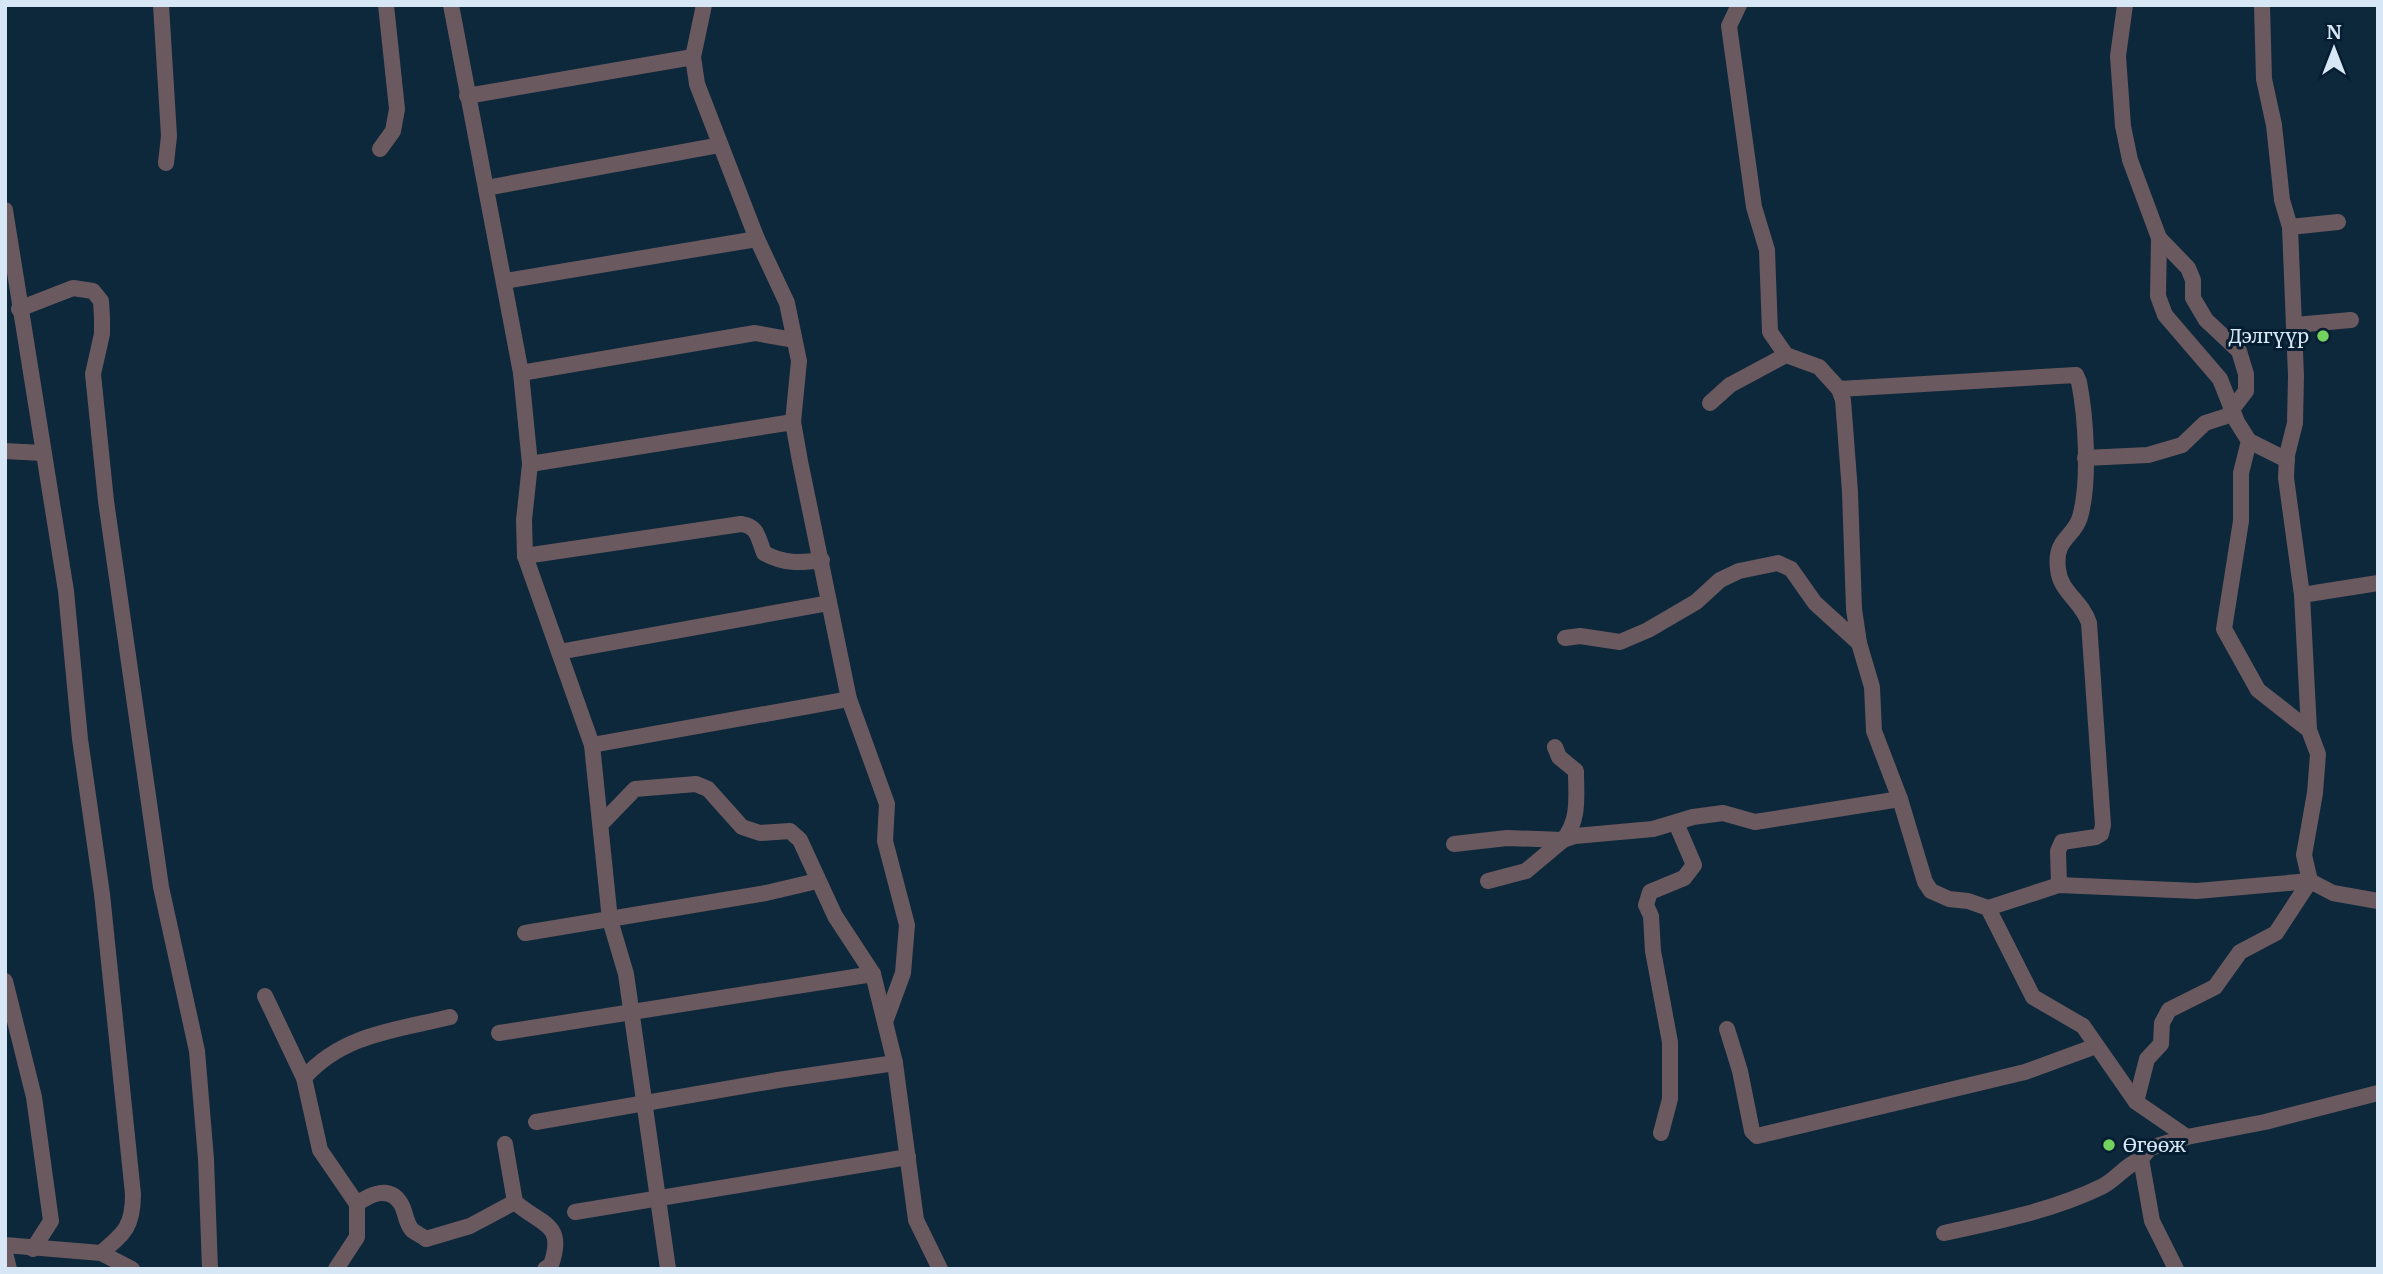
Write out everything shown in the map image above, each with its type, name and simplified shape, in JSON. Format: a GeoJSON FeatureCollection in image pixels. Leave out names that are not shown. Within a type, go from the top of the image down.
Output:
{"type":"FeatureCollection","features":[{"type":"Feature","properties":{"kind":"street"},"geometry":{"type":"LineString","coordinates":[[161,5],[170,136],[166,163]]}},
{"type":"Feature","properties":{"kind":"street"},"geometry":{"type":"LineString","coordinates":[[380,149],[393,131],[397,109],[386,5]]}},
{"type":"Feature","properties":{"kind":"street"},"geometry":{"type":"LineString","coordinates":[[1739,5],[1729,26],[1754,207],[1768,250],[1770,332],[1786,355],[1819,367],[1839,389],[1844,411],[1854,610],[1859,643],[1872,687],[1874,731],[1900,799],[1925,882],[1931,891],[1948,899],[1968,901],[1988,908],[2059,885],[2197,891],[2310,881],[2333,893],[2378,901]]}},
{"type":"Feature","properties":{"kind":"street"},"geometry":{"type":"LineString","coordinates":[[2125,5],[2118,56],[2123,126],[2130,160],[2159,238],[2158,296],[2165,315],[2210,364],[2220,379],[2249,441],[2287,460]]}},
{"type":"Feature","properties":{"kind":"street"},"geometry":{"type":"LineString","coordinates":[[2137,1102],[2147,1059],[2161,1044],[2162,1023],[2169,1010],[2215,988],[2240,951],[2276,933],[2310,881],[2304,855],[2315,793],[2318,754],[2309,730],[2302,595],[2286,478],[2295,423],[2295,325],[2290,228],[2282,200],[2274,125],[2264,79],[2262,5]]}},
{"type":"Feature","properties":{"kind":"street"},"geometry":{"type":"LineString","coordinates":[[453,6],[467,96],[521,373],[530,464],[524,520],[525,556],[592,745],[610,920],[626,974],[660,1196],[668,1269]]}},
{"type":"Feature","properties":{"kind":"street"},"geometry":{"type":"LineString","coordinates":[[702,6],[693,57],[697,83],[757,239],[787,303],[799,361],[793,422],[829,603],[849,699],[887,804],[885,841],[907,925],[903,973],[885,1022]]}},
{"type":"Feature","properties":{"kind":"street"},"geometry":{"type":"LineString","coordinates":[[467,96],[693,57]]}},
{"type":"Feature","properties":{"kind":"street"},"geometry":{"type":"LineString","coordinates":[[486,188],[720,145]]}},
{"type":"Feature","properties":{"kind":"street"},"geometry":{"type":"LineString","coordinates":[[5,210],[65,591],[80,739],[102,894],[133,1194],[133,1219],[121,1237],[101,1253]]}},
{"type":"Feature","properties":{"kind":"street"},"geometry":{"type":"LineString","coordinates":[[2290,228],[2338,222]]}},
{"type":"Feature","properties":{"kind":"street"},"geometry":{"type":"LineString","coordinates":[[2085,458],[2148,455],[2182,444],[2205,423],[2227,416],[2246,391],[2246,374],[2239,351],[2206,320],[2193,298],[2193,280],[2188,268],[2159,238]]}},
{"type":"Feature","properties":{"kind":"street"},"geometry":{"type":"LineString","coordinates":[[505,281],[757,239]]}},
{"type":"Feature","properties":{"kind":"street"},"geometry":{"type":"LineString","coordinates":[[19,309],[73,288],[93,290],[101,301],[102,334],[93,374],[106,501],[161,887],[197,1051],[206,1159],[210,1269]]}},
{"type":"Feature","properties":{"kind":"street"},"geometry":{"type":"LineString","coordinates":[[2295,325],[2351,320]]}},
{"type":"Feature","properties":{"kind":"street"},"geometry":{"type":"LineString","coordinates":[[521,373],[755,333],[794,340]]}},
{"type":"Feature","properties":{"kind":"street"},"geometry":{"type":"LineString","coordinates":[[1710,403],[1730,385],[1786,355]]}},
{"type":"Feature","properties":{"kind":"street"},"geometry":{"type":"LineString","coordinates":[[1839,389],[2076,375],[2081,393],[2085,458],[2080,517],[2075,528],[2064,537],[2057,566],[2060,584],[2085,609],[2089,623],[2103,825],[2101,834],[2096,837],[2062,842],[2058,851],[2059,885]]}},
{"type":"Feature","properties":{"kind":"street"},"geometry":{"type":"LineString","coordinates":[[530,464],[793,422]]}},
{"type":"Feature","properties":{"kind":"street"},"geometry":{"type":"LineString","coordinates":[[2249,441],[2241,473],[2241,521],[2224,629],[2258,690],[2309,730]]}},
{"type":"Feature","properties":{"kind":"street"},"geometry":{"type":"LineString","coordinates":[[5,451],[42,453]]}},
{"type":"Feature","properties":{"kind":"street"},"geometry":{"type":"LineString","coordinates":[[525,556],[741,524],[750,525],[757,531],[764,552],[775,559],[801,563],[822,560]]}},
{"type":"Feature","properties":{"kind":"street"},"geometry":{"type":"LineString","coordinates":[[1565,638],[1580,636],[1620,642],[1648,630],[1696,602],[1720,580],[1739,571],[1778,563],[1791,569],[1815,603],[1859,643]]}},
{"type":"Feature","properties":{"kind":"street"},"geometry":{"type":"LineString","coordinates":[[2302,595],[2378,583]]}},
{"type":"Feature","properties":{"kind":"street"},"geometry":{"type":"LineString","coordinates":[[559,652],[829,603]]}},
{"type":"Feature","properties":{"kind":"street"},"geometry":{"type":"LineString","coordinates":[[592,745],[849,699]]}},
{"type":"Feature","properties":{"kind":"street"},"geometry":{"type":"LineString","coordinates":[[1488,881],[1526,871],[1572,830],[1576,814],[1576,771],[1559,757],[1555,747]]}},
{"type":"Feature","properties":{"kind":"street"},"geometry":{"type":"LineString","coordinates":[[602,823],[635,789],[696,784],[708,789],[742,827],[760,833],[790,831],[800,840],[835,916],[873,974],[895,1063],[916,1220],[940,1269]]}},
{"type":"Feature","properties":{"kind":"street"},"geometry":{"type":"LineString","coordinates":[[1454,844],[1507,838],[1563,840],[1723,813],[1755,822],[1900,799]]}},
{"type":"Feature","properties":{"kind":"street"},"geometry":{"type":"LineString","coordinates":[[1661,1133],[1670,1099],[1670,1042],[1657,974],[1651,916],[1646,905],[1650,892],[1684,878],[1694,865],[1676,823]]}},
{"type":"Feature","properties":{"kind":"street"},"geometry":{"type":"LineString","coordinates":[[526,933],[817,881]]}},
{"type":"Feature","properties":{"kind":"street"},"geometry":{"type":"LineString","coordinates":[[1988,908],[2033,997],[2082,1026],[2137,1102],[2187,1137]]}},
{"type":"Feature","properties":{"kind":"street"},"geometry":{"type":"LineString","coordinates":[[499,1033],[873,974]]}},
{"type":"Feature","properties":{"kind":"street"},"geometry":{"type":"LineString","coordinates":[[5,981],[34,1097],[51,1221],[33,1249]]}},
{"type":"Feature","properties":{"kind":"street"},"geometry":{"type":"LineString","coordinates":[[265,996],[304,1078],[320,1150],[357,1204],[357,1237],[336,1269]]}},
{"type":"Feature","properties":{"kind":"street"},"geometry":{"type":"LineString","coordinates":[[304,1078],[332,1053],[355,1040],[450,1017]]}},
{"type":"Feature","properties":{"kind":"street"},"geometry":{"type":"LineString","coordinates":[[1727,1029],[1740,1071],[1752,1131],[1757,1136],[2025,1072],[2096,1046]]}},
{"type":"Feature","properties":{"kind":"street"},"geometry":{"type":"LineString","coordinates":[[536,1122],[895,1063]]}},
{"type":"Feature","properties":{"kind":"street"},"geometry":{"type":"LineString","coordinates":[[1944,1233],[2090,1191],[2117,1177],[2124,1168],[2141,1159],[2150,1148],[2187,1137],[2377,1099]]}},
{"type":"Feature","properties":{"kind":"street"},"geometry":{"type":"LineString","coordinates":[[505,1144],[515,1202],[544,1220],[554,1232],[557,1249],[551,1265],[545,1269]]}},
{"type":"Feature","properties":{"kind":"street"},"geometry":{"type":"LineString","coordinates":[[575,1212],[908,1157]]}},
{"type":"Feature","properties":{"kind":"street"},"geometry":{"type":"LineString","coordinates":[[2141,1159],[2145,1197],[2152,1221],[2175,1268]]}},
{"type":"Feature","properties":{"kind":"street"},"geometry":{"type":"LineString","coordinates":[[357,1204],[380,1192],[390,1194],[400,1202],[413,1230],[426,1239],[470,1226],[515,1202]]}},
{"type":"Feature","properties":{"kind":"street"},"geometry":{"type":"LineString","coordinates":[[5,1245],[101,1253],[132,1269]]}},
{"type":"Feature","properties":{"kind":"street"},"geometry":{"type":"LineString","coordinates":[[5,1253],[9,1269]]}},
{"type":"Feature","properties":{"kind":"place","name":"Дэлгүүр"},"geometry":{"type":"Point","coordinates":[2323,336]}},
{"type":"Feature","properties":{"kind":"place","name":"Өгөөж"},"geometry":{"type":"Point","coordinates":[2109,1145]}}]}
